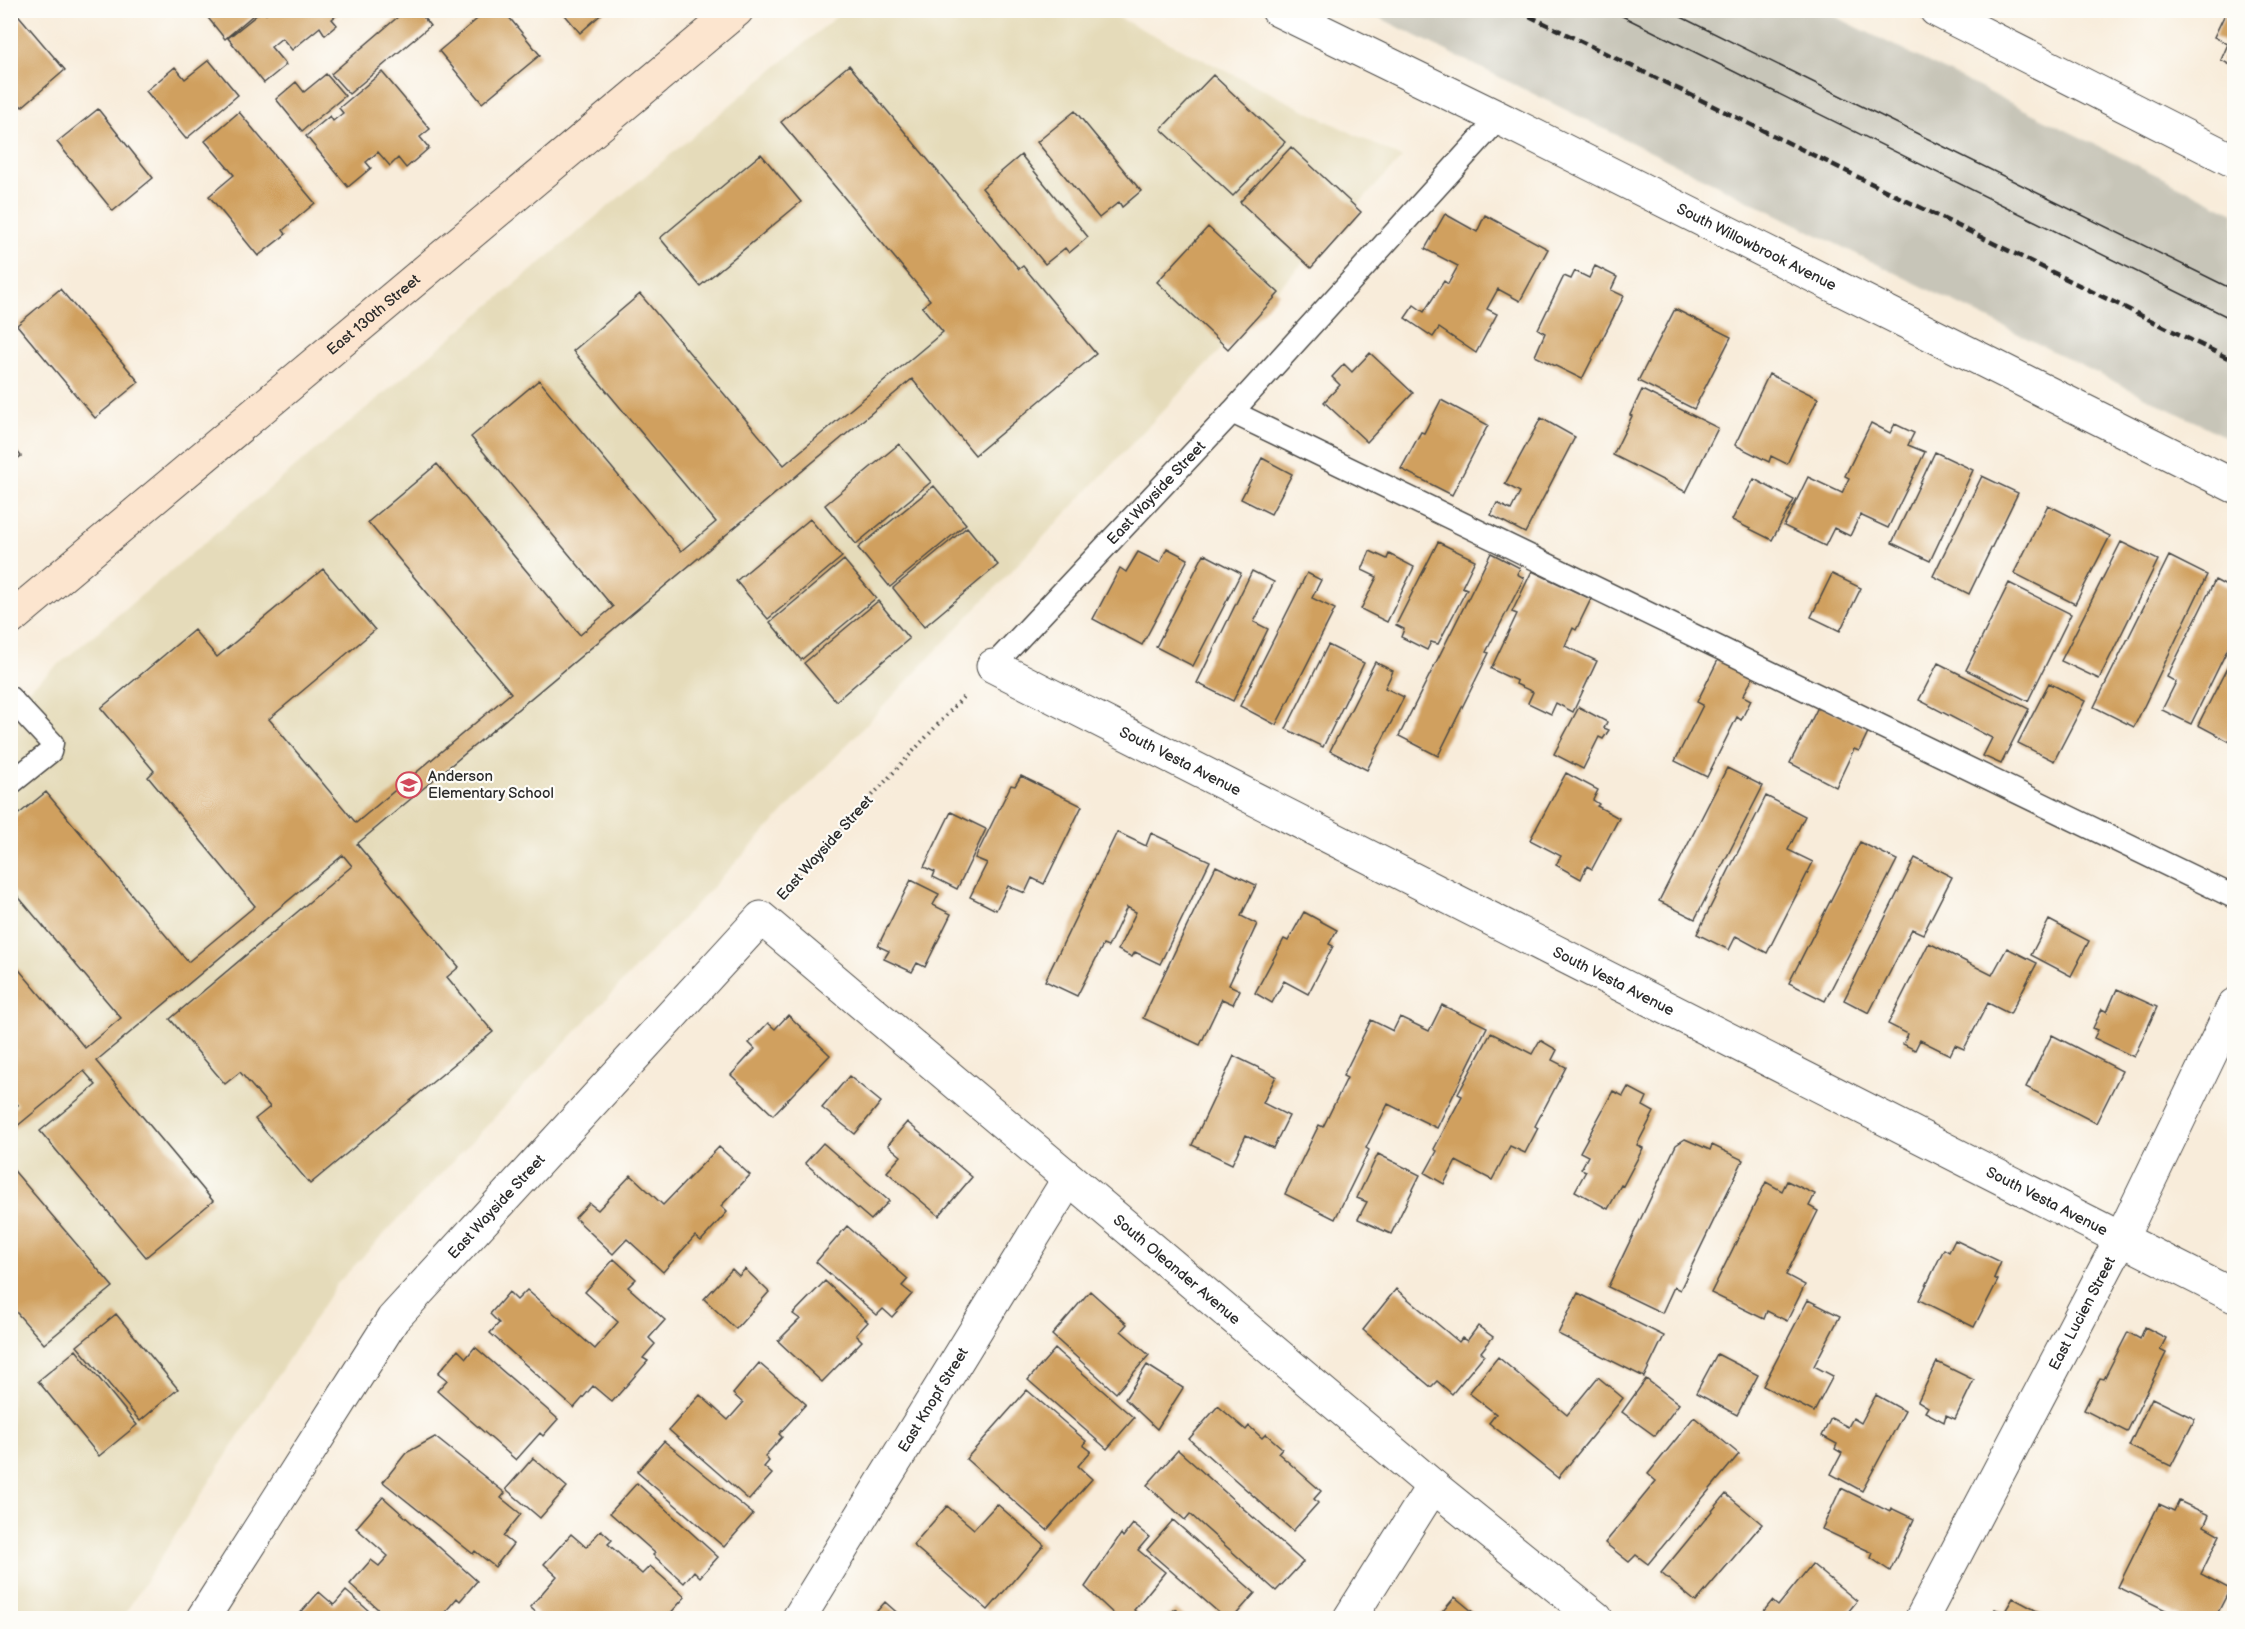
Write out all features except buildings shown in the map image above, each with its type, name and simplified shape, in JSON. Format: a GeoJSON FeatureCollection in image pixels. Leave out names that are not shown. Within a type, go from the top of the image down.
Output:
{"type":"FeatureCollection","features":[{"type":"Feature","properties":{"kind":"street","name":"East 130th Street"},"geometry":{"type":"LineString","coordinates":[[10,619],[737,10]]}},
{"type":"Feature","properties":{"kind":"street","name":"South Willowbrook Avenue"},"geometry":{"type":"LineString","coordinates":[[1278,10],[2235,486]]}},
{"type":"Feature","properties":{"kind":"street"},"geometry":{"type":"LineString","coordinates":[[1936,10],[2235,161]]}},
{"type":"Feature","properties":{"kind":"street","name":"South Vesta Avenue"},"geometry":{"type":"LineString","coordinates":[[993,666],[2235,1296]]}},
{"type":"Feature","properties":{"kind":"street","name":"South Oleander Avenue"},"geometry":{"type":"LineString","coordinates":[[761,918],[1068,1180],[1433,1486],[1596,1618]]}},
{"type":"Feature","properties":{"kind":"street","name":"East Wayside Street"},"geometry":{"type":"LineString","coordinates":[[203,1618],[393,1319],[761,918]]}},
{"type":"Feature","properties":{"kind":"street","name":"East Lucien Street"},"geometry":{"type":"LineString","coordinates":[[1922,1618],[2121,1239],[2235,1005]]}},
{"type":"Feature","properties":{"kind":"street","name":"East Knopf Street"},"geometry":{"type":"LineString","coordinates":[[799,1618],[1068,1180]]}},
{"type":"Feature","properties":{"kind":"street"},"geometry":{"type":"LineString","coordinates":[[1350,1618],[1433,1486]]}},
{"type":"Feature","properties":{"kind":"lane","name":"East Wayside Street"},"geometry":{"type":"LineString","coordinates":[[993,666],[1232,412],[1498,118]]}},
{"type":"Feature","properties":{"kind":"lane"},"geometry":{"type":"LineString","coordinates":[[1232,412],[2235,897]]}},
{"type":"Feature","properties":{"kind":"lane"},"geometry":{"type":"LineString","coordinates":[[10,698],[52,743],[50,752],[10,784]]}},
{"type":"Feature","properties":{"kind":"path","name":"East Wayside Street"},"geometry":{"type":"LineString","coordinates":[[761,918],[821,850],[993,666]]}},
{"type":"Feature","properties":{"kind":"shaded area","name":"Anderson Elementary School"},"geometry":{"type":"Polygon","coordinates":[[[843,11],[1105,11],[1402,158],[336,1285],[122,1618],[11,1618],[11,704],[843,11]]]}},
{"type":"Feature","properties":{"kind":"shaded area"},"geometry":{"type":"Polygon","coordinates":[[[1366,11],[1824,11],[2234,213],[2234,441],[1366,11]]]}},
{"type":"Feature","properties":{"kind":"tram line"},"geometry":{"type":"LineString","coordinates":[[1610,10],[2234,320]]}},
{"type":"Feature","properties":{"kind":"tram line"},"geometry":{"type":"LineString","coordinates":[[1667,10],[2234,290]]}},
{"type":"Feature","properties":{"kind":"railway"},"geometry":{"type":"LineString","coordinates":[[1517,10],[2234,361]]}},
{"type":"Feature","properties":{"kind":"place","name":"Anderson Elementary School"},"geometry":{"type":"Point","coordinates":[409,785]}}]}
